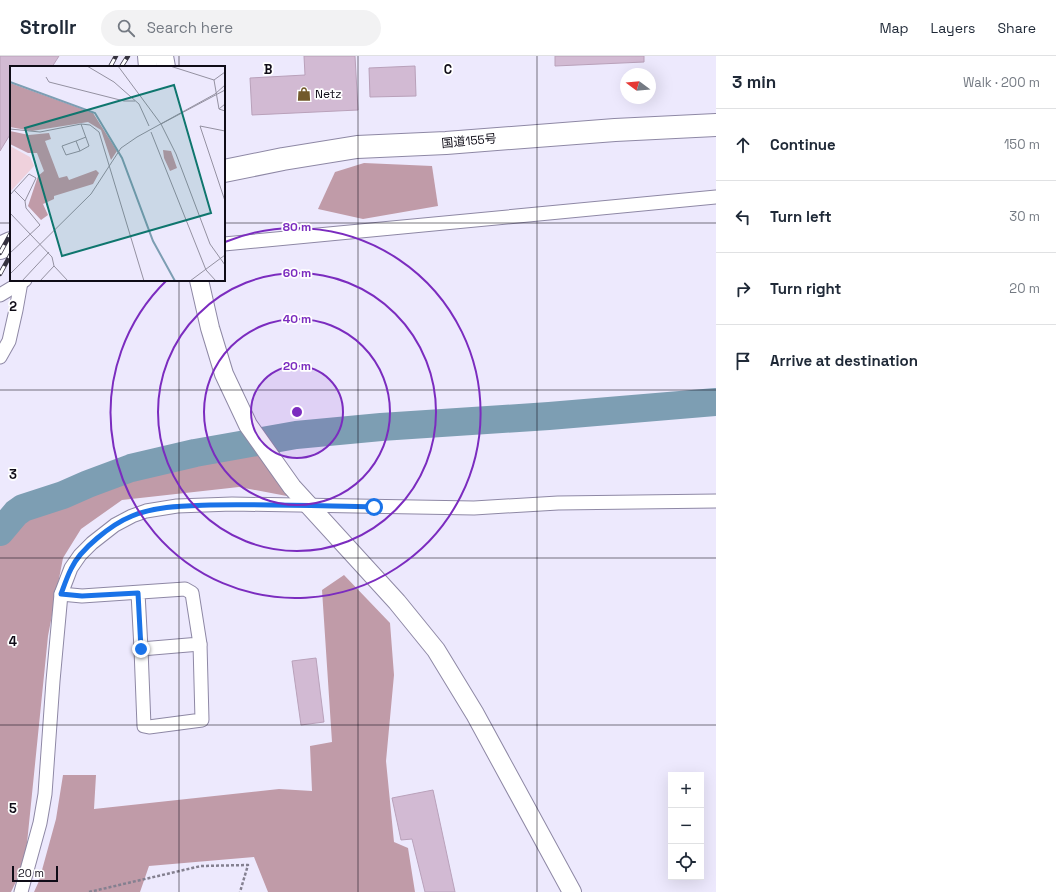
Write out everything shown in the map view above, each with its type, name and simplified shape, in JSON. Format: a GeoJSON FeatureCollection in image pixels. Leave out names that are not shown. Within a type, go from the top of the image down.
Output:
{"type":"FeatureCollection","features":[{"type":"Feature","properties":{"kind":"highway","name":"国道155号"},"geometry":{"type":"LineString","coordinates":[[225,171],[356,147],[446,143],[607,131],[716,125]]}},
{"type":"Feature","properties":{"kind":"highway"},"geometry":{"type":"LineString","coordinates":[[0,248],[10,243]]}},
{"type":"Feature","properties":{"kind":"street"},"geometry":{"type":"LineString","coordinates":[[147,56],[148,66]]}},
{"type":"Feature","properties":{"kind":"street"},"geometry":{"type":"LineString","coordinates":[[164,56],[166,66]]}},
{"type":"Feature","properties":{"kind":"street"},"geometry":{"type":"LineString","coordinates":[[225,244],[716,197]]}},
{"type":"Feature","properties":{"kind":"street"},"geometry":{"type":"LineString","coordinates":[[0,295],[23,281]]}},
{"type":"Feature","properties":{"kind":"street"},"geometry":{"type":"LineString","coordinates":[[0,357],[8,341],[23,281]]}},
{"type":"Feature","properties":{"kind":"street"},"geometry":{"type":"LineString","coordinates":[[199,281],[210,328],[224,374],[248,425],[292,487],[397,602],[436,650],[475,714],[572,892]]}},
{"type":"Feature","properties":{"kind":"street"},"geometry":{"type":"LineString","coordinates":[[20,892],[40,822],[45,794],[61,594],[71,568],[80,555],[92,543],[115,525],[132,516],[146,511],[177,506],[232,504],[474,508],[558,503],[716,500]]}},
{"type":"Feature","properties":{"kind":"street"},"geometry":{"type":"LineString","coordinates":[[61,594],[82,596],[138,593],[185,588],[192,593],[200,644],[202,720],[149,727],[144,726],[138,593]]}},
{"type":"Feature","properties":{"kind":"street"},"geometry":{"type":"LineString","coordinates":[[141,649],[200,644]]}},
{"type":"Feature","properties":{"kind":"path"},"geometry":{"type":"LineString","coordinates":[[89,892],[201,866],[248,865],[240,892]]}},
{"type":"Feature","properties":{"kind":"shaded area"},"geometry":{"type":"Polygon","coordinates":[[[364,163],[432,166],[438,206],[363,219],[318,209],[335,172],[364,163]]]}},
{"type":"Feature","properties":{"kind":"shaded area"},"geometry":{"type":"Polygon","coordinates":[[[255,449],[292,497],[239,487],[122,500],[81,529],[63,558],[48,636],[25,863],[11,892],[0,892],[0,546],[21,518],[129,477],[255,449]]]}},
{"type":"Feature","properties":{"kind":"shaded area"},"geometry":{"type":"Polygon","coordinates":[[[344,575],[390,623],[394,675],[386,761],[394,842],[408,848],[415,892],[268,892],[254,857],[149,866],[140,892],[34,892],[39,881],[56,819],[63,775],[96,775],[94,809],[279,789],[312,791],[310,746],[332,742],[322,590],[344,575]]]}},
{"type":"Feature","properties":{"kind":"building"},"geometry":{"type":"Polygon","coordinates":[[[0,56],[59,56],[53,66],[10,66],[10,135],[0,151],[0,56]]]}},
{"type":"Feature","properties":{"kind":"building","name":"Netz"},"geometry":{"type":"Polygon","coordinates":[[[304,56],[355,56],[358,110],[252,115],[250,78],[305,75],[304,56]]]}},
{"type":"Feature","properties":{"kind":"building"},"geometry":{"type":"Polygon","coordinates":[[[555,56],[644,56],[644,62],[555,66],[555,56]]]}},
{"type":"Feature","properties":{"kind":"building"},"geometry":{"type":"Polygon","coordinates":[[[415,66],[416,96],[370,97],[369,68],[415,66]]]}},
{"type":"Feature","properties":{"kind":"building"},"geometry":{"type":"Polygon","coordinates":[[[316,658],[324,722],[301,725],[292,661],[316,658]]]}},
{"type":"Feature","properties":{"kind":"building"},"geometry":{"type":"Polygon","coordinates":[[[433,790],[455,892],[425,892],[412,839],[401,840],[392,798],[433,790]]]}},
{"type":"Feature","properties":{"kind":"waterway"},"geometry":{"type":"LineString","coordinates":[[0,532],[16,513],[23,508],[63,495],[131,468],[195,453],[296,435],[381,427],[549,416],[716,402]]}},
{"type":"Feature","properties":{"kind":"railway"},"geometry":{"type":"LineString","coordinates":[[111,66],[116,56]]}},
{"type":"Feature","properties":{"kind":"railway"},"geometry":{"type":"LineString","coordinates":[[122,66],[128,56]]}},
{"type":"Feature","properties":{"kind":"railway"},"geometry":{"type":"LineString","coordinates":[[0,253],[10,235]]}},
{"type":"Feature","properties":{"kind":"railway"},"geometry":{"type":"LineString","coordinates":[[0,274],[10,256]]}},
{"type":"Feature","properties":{"kind":"place","name":"Netz"},"geometry":{"type":"Point","coordinates":[304,94]}},
{"type":"Feature","properties":{"kind":"route"},"geometry":{"type":"LineString","coordinates":[[141,649],[138,593],[82,596],[61,594],[71,568],[80,555],[92,543],[115,525],[132,516],[146,511],[177,506],[232,504],[374,507]]}}]}
